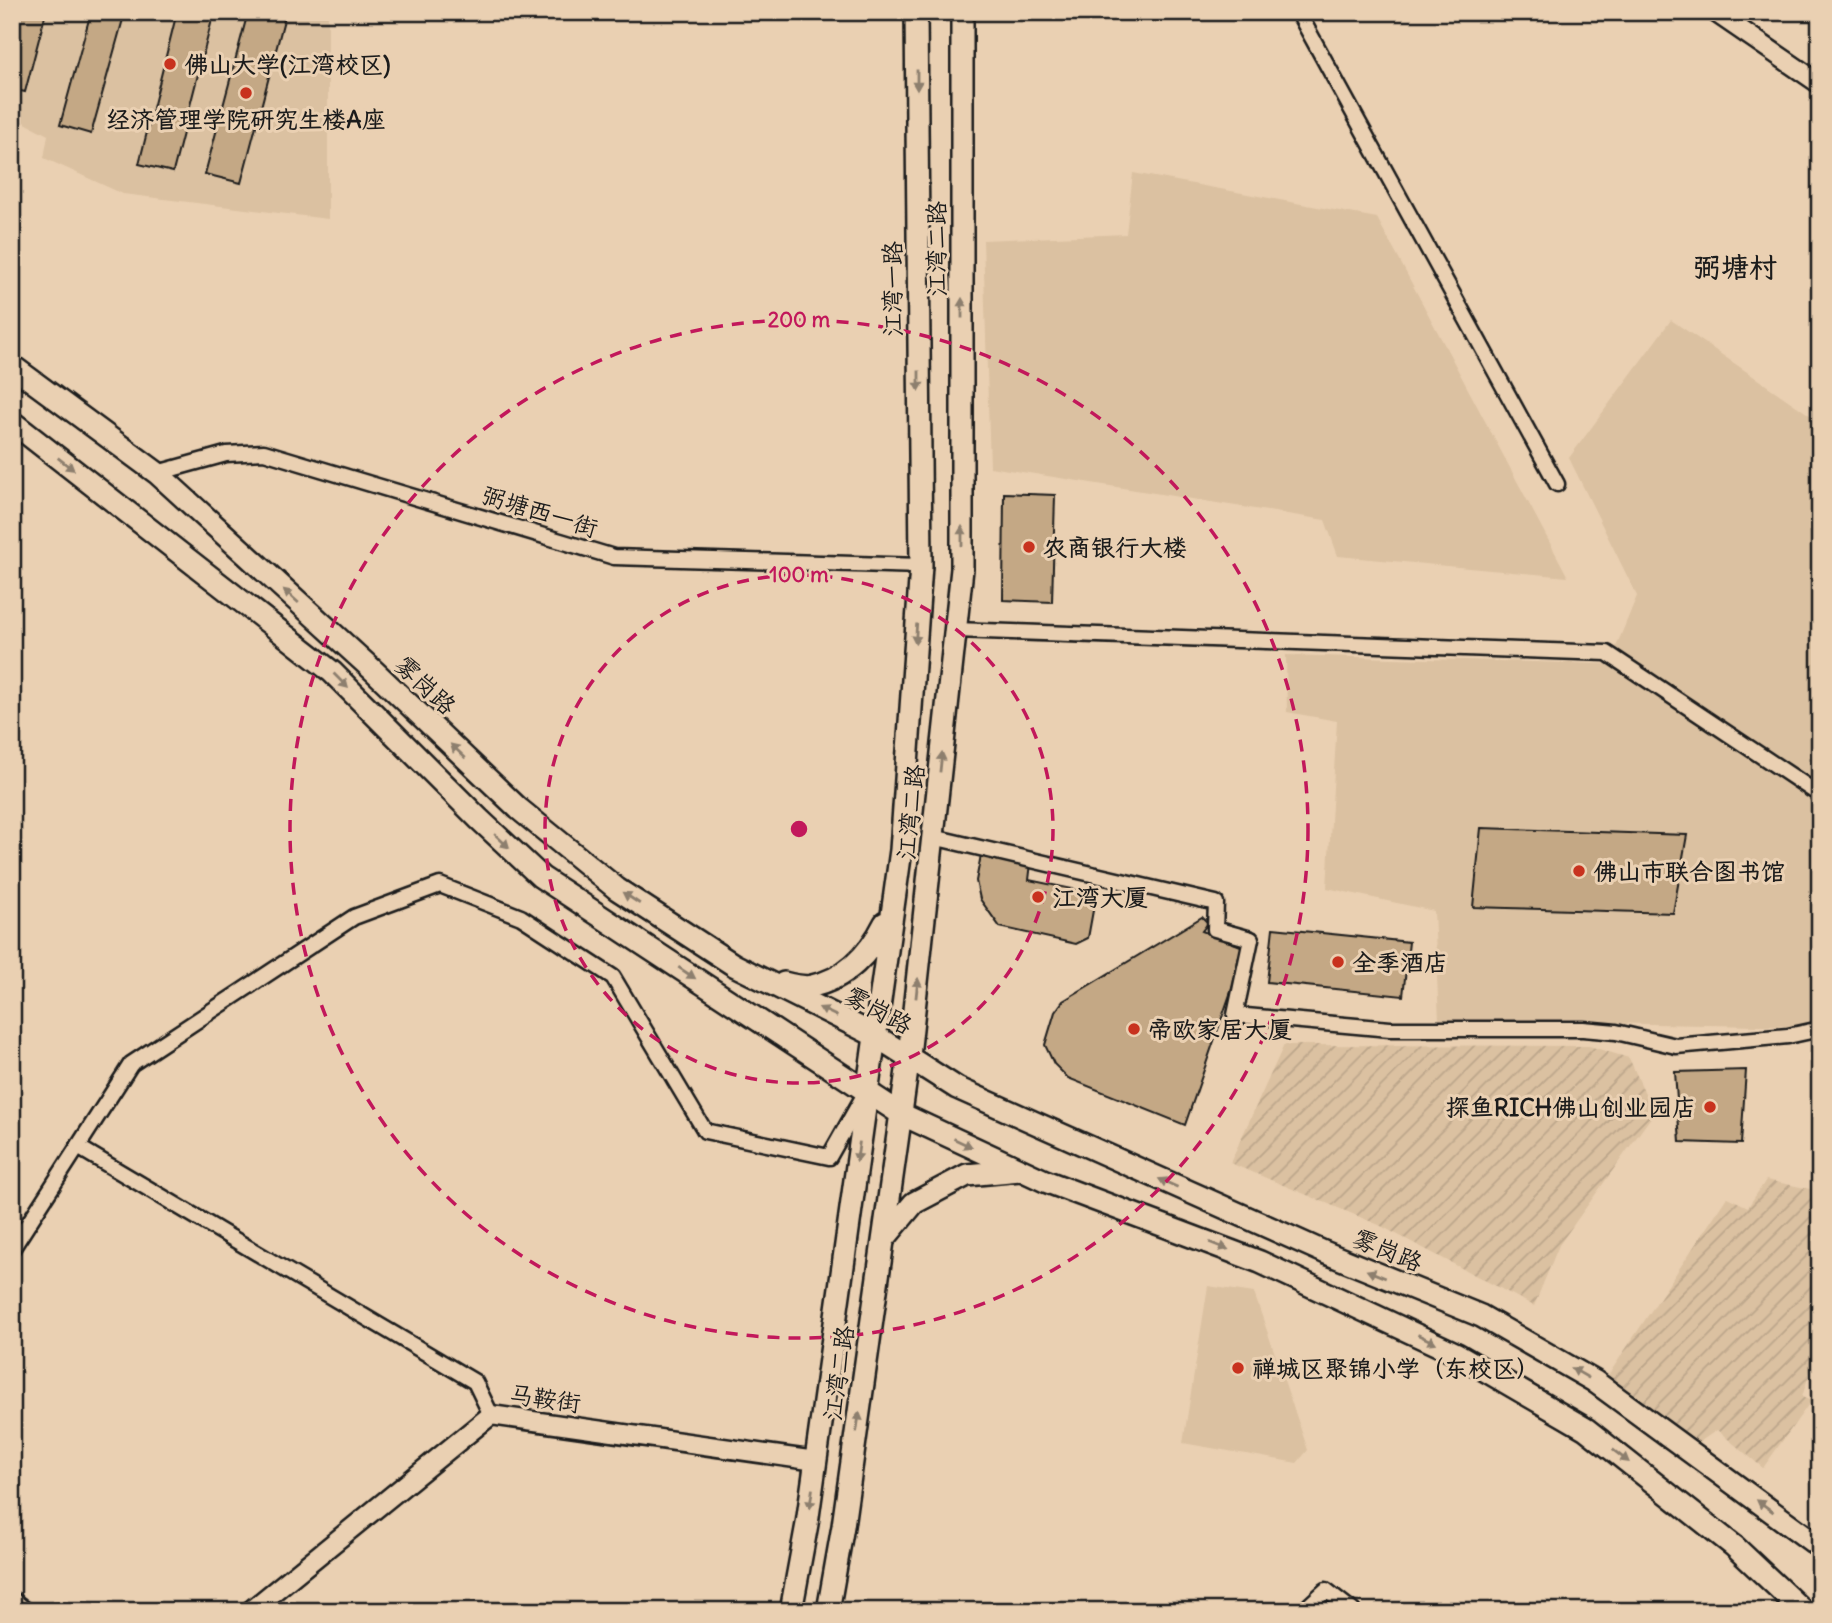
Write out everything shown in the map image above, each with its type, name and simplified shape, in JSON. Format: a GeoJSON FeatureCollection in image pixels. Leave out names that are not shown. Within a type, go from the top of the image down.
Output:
{"type":"FeatureCollection","features":[{"type":"Feature","properties":{"kind":"main road","name":"江湾一路"},"geometry":{"type":"LineString","coordinates":[[916,12],[921,566]]}},
{"type":"Feature","properties":{"kind":"main road","name":"江湾二路"},"geometry":{"type":"LineString","coordinates":[[828,1611],[843,1526],[909,1056],[962,569],[962,12]]}},
{"type":"Feature","properties":{"kind":"main road","name":"雾岗路"},"geometry":{"type":"LineString","coordinates":[[12,366],[157,473],[528,817],[617,889],[734,965],[874,1035],[957,1088],[1324,1252],[1481,1316],[1594,1381],[1820,1547]]}},
{"type":"Feature","properties":{"kind":"main road"},"geometry":{"type":"LineString","coordinates":[[12,422],[332,673],[541,877],[866,1093],[901,1114],[1045,1181],[1260,1262],[1457,1354],[1586,1429],[1734,1546],[1803,1611]]}},
{"type":"Feature","properties":{"kind":"main road","name":"江湾二路"},"geometry":{"type":"LineString","coordinates":[[791,1611],[816,1461],[901,850],[921,566]]}},
{"type":"Feature","properties":{"kind":"main road"},"geometry":{"type":"LineString","coordinates":[[765,981],[810,987],[846,972],[875,945],[892,909]]}},
{"type":"Feature","properties":{"kind":"main road"},"geometry":{"type":"LineString","coordinates":[[883,1241],[914,1203],[967,1175],[1022,1170]]}},
{"type":"Feature","properties":{"kind":"street"},"geometry":{"type":"LineString","coordinates":[[1298,12],[1557,484]]}},
{"type":"Feature","properties":{"kind":"street"},"geometry":{"type":"LineString","coordinates":[[1715,12],[1820,84]]}},
{"type":"Feature","properties":{"kind":"street","name":"弼塘西一街"},"geometry":{"type":"LineString","coordinates":[[157,473],[226,454],[264,452],[614,557],[921,566]]}},
{"type":"Feature","properties":{"kind":"street"},"geometry":{"type":"LineString","coordinates":[[955,630],[1607,653],[1820,795]]}},
{"type":"Feature","properties":{"kind":"street"},"geometry":{"type":"LineString","coordinates":[[933,837],[1216,903],[1215,929],[1251,939],[1234,1015],[1390,1028],[1616,1032],[1676,1046],[1788,1035],[1820,1029]]}},
{"type":"Feature","properties":{"kind":"street"},"geometry":{"type":"LineString","coordinates":[[12,1249],[131,1064],[354,917],[440,885],[520,918],[613,977],[705,1131],[829,1157],[866,1093]]}},
{"type":"Feature","properties":{"kind":"street"},"geometry":{"type":"LineString","coordinates":[[78,1147],[475,1382],[491,1415]]}},
{"type":"Feature","properties":{"kind":"street","name":"马鞍街"},"geometry":{"type":"LineString","coordinates":[[250,1611],[491,1415],[816,1461]]}},
{"type":"Feature","properties":{"kind":"street"},"geometry":{"type":"LineString","coordinates":[[1303,1611],[1326,1590],[1353,1611]]}},
{"type":"Feature","properties":{"kind":"street"},"geometry":{"type":"LineString","coordinates":[[12,1599],[27,1611]]}},
{"type":"Feature","properties":{"kind":"shaded area","name":"佛山大学(江湾校区)"},"geometry":{"type":"Polygon","coordinates":[[[12,12],[328,12],[328,219],[123,194],[44,158],[48,135],[12,116],[12,12]]]}},
{"type":"Feature","properties":{"kind":"shaded area"},"geometry":{"type":"Polygon","coordinates":[[[1133,173],[1377,218],[1568,577],[1338,556],[1325,520],[990,467],[983,240],[1126,234],[1133,173]]]}},
{"type":"Feature","properties":{"kind":"shaded area"},"geometry":{"type":"Polygon","coordinates":[[[1671,320],[1820,422],[1820,1027],[1439,1020],[1434,911],[1327,888],[1337,721],[1287,712],[1286,655],[1609,664],[1637,596],[1569,458],[1671,320]]]}},
{"type":"Feature","properties":{"kind":"shaded area"},"geometry":{"type":"Polygon","coordinates":[[[1284,1045],[1589,1046],[1629,1058],[1654,1113],[1559,1245],[1534,1306],[1379,1225],[1230,1163],[1284,1045]]]}},
{"type":"Feature","properties":{"kind":"shaded area"},"geometry":{"type":"Polygon","coordinates":[[[1766,1180],[1820,1191],[1820,1340],[1802,1397],[1811,1401],[1763,1468],[1717,1430],[1698,1443],[1607,1377],[1727,1197],[1748,1207],[1766,1180]]]}},
{"type":"Feature","properties":{"kind":"shaded area","name":"禅城区聚锦小学（东校区）"},"geometry":{"type":"Polygon","coordinates":[[[1208,1286],[1254,1293],[1308,1450],[1297,1463],[1183,1443],[1208,1286]]]}},
{"type":"Feature","properties":{"kind":"building"},"geometry":{"type":"Polygon","coordinates":[[[14,12],[46,12],[25,92],[12,89],[14,12]]]}},
{"type":"Feature","properties":{"kind":"building"},"geometry":{"type":"Polygon","coordinates":[[[91,12],[125,12],[91,134],[60,125],[91,12]]]}},
{"type":"Feature","properties":{"kind":"building"},"geometry":{"type":"Polygon","coordinates":[[[177,12],[214,12],[173,172],[139,164],[177,12]]]}},
{"type":"Feature","properties":{"kind":"building","name":"经济管理学院研究生楼A座"},"geometry":{"type":"Polygon","coordinates":[[[248,12],[286,12],[241,183],[205,174],[248,12]]]}},
{"type":"Feature","properties":{"kind":"building","name":"农商银行大楼"},"geometry":{"type":"Polygon","coordinates":[[[1004,493],[1055,495],[1052,602],[1003,600],[1004,493]]]}},
{"type":"Feature","properties":{"kind":"building","name":"佛山市联合图书馆"},"geometry":{"type":"Polygon","coordinates":[[[1481,828],[1687,835],[1673,913],[1473,907],[1481,828]]]}},
{"type":"Feature","properties":{"kind":"building","name":"江湾大厦"},"geometry":{"type":"Polygon","coordinates":[[[981,855],[1031,863],[1029,880],[1096,894],[1088,938],[1076,944],[1000,927],[980,899],[976,881],[981,855]]]}},
{"type":"Feature","properties":{"kind":"building","name":"帝欧家居大厦"},"geometry":{"type":"Polygon","coordinates":[[[1202,917],[1208,923],[1202,931],[1246,948],[1185,1125],[1068,1078],[1054,1064],[1045,1045],[1055,1012],[1063,1001],[1202,917]]]}},
{"type":"Feature","properties":{"kind":"building","name":"全季酒店"},"geometry":{"type":"Polygon","coordinates":[[[1273,928],[1409,942],[1403,996],[1267,982],[1273,928]]]}},
{"type":"Feature","properties":{"kind":"building","name":"探鱼RICH佛山创业园店"},"geometry":{"type":"Polygon","coordinates":[[[1746,1070],[1741,1144],[1680,1142],[1675,1072],[1746,1070]]]}},
{"type":"Feature","properties":{"kind":"place","name":"佛山大学(江湾校区)"},"geometry":{"type":"Point","coordinates":[170,64]}},
{"type":"Feature","properties":{"kind":"place","name":"经济管理学院研究生楼A座"},"geometry":{"type":"Point","coordinates":[246,93]}},
{"type":"Feature","properties":{"kind":"place","name":"农商银行大楼"},"geometry":{"type":"Point","coordinates":[1029,547]}},
{"type":"Feature","properties":{"kind":"place","name":"佛山市联合图书馆"},"geometry":{"type":"Point","coordinates":[1579,871]}},
{"type":"Feature","properties":{"kind":"place","name":"江湾大厦"},"geometry":{"type":"Point","coordinates":[1038,897]}},
{"type":"Feature","properties":{"kind":"place","name":"全季酒店"},"geometry":{"type":"Point","coordinates":[1338,962]}},
{"type":"Feature","properties":{"kind":"place","name":"帝欧家居大厦"},"geometry":{"type":"Point","coordinates":[1134,1029]}},
{"type":"Feature","properties":{"kind":"place","name":"探鱼RICH佛山创业园店"},"geometry":{"type":"Point","coordinates":[1710,1107]}},
{"type":"Feature","properties":{"kind":"place","name":"禅城区聚锦小学（东校区）"},"geometry":{"type":"Point","coordinates":[1238,1368]}},
{"type":"Feature","properties":{"kind":"district","name":"弼塘村"},"geometry":{"type":"Point","coordinates":[1735,267]}}]}
